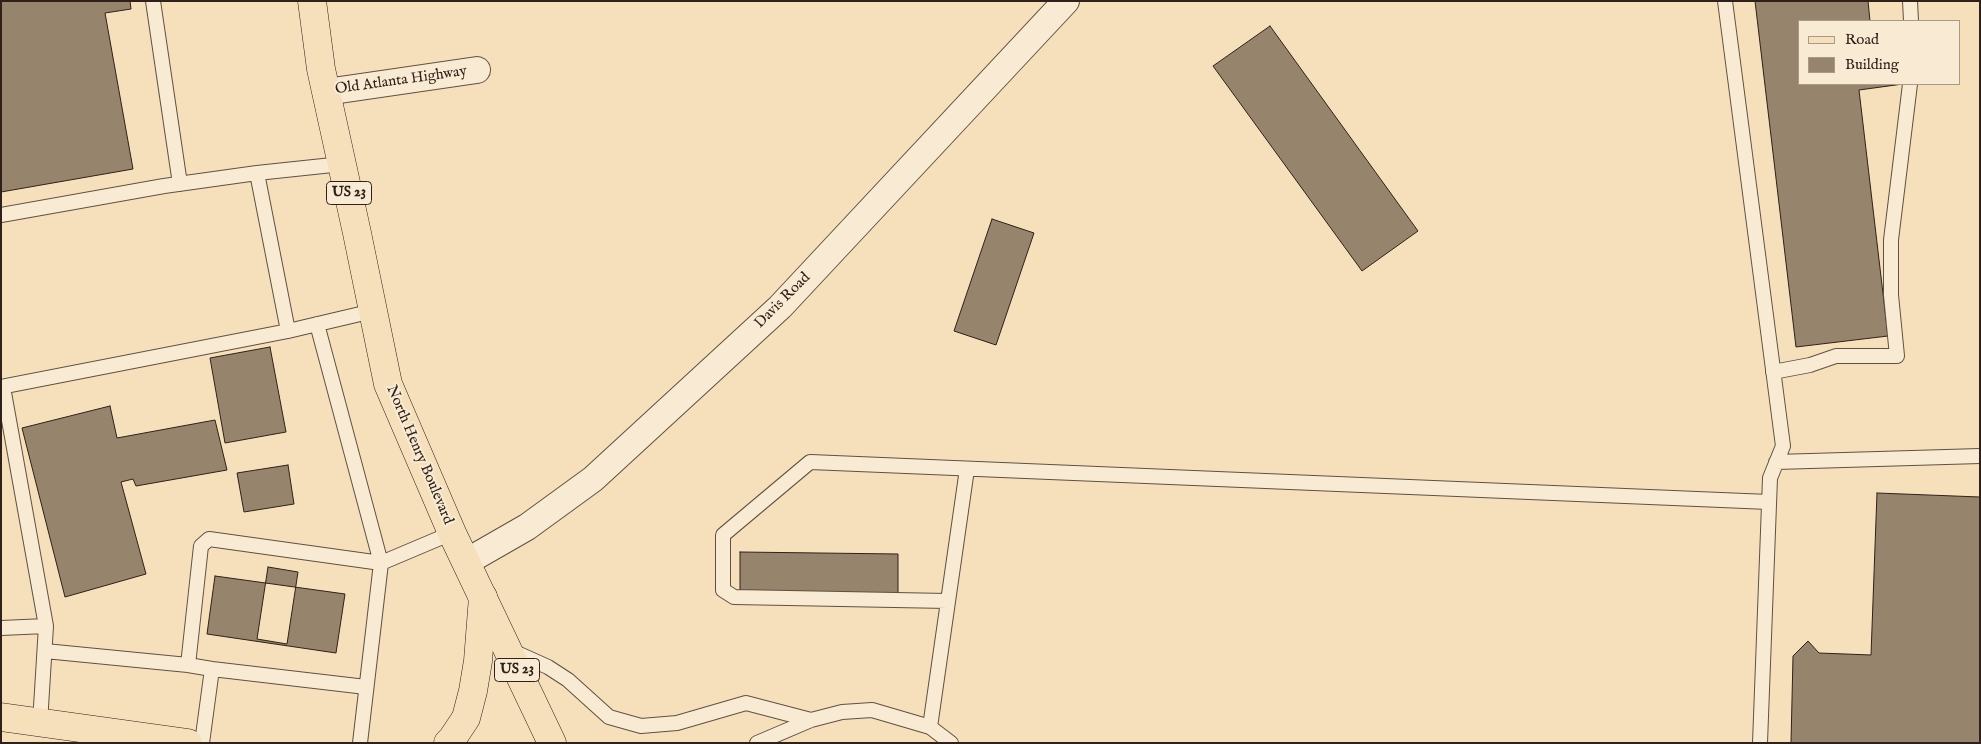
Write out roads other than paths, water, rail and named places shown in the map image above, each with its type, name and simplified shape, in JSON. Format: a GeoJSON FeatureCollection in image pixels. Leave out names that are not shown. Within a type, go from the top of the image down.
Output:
{"type":"FeatureCollection","features":[{"type":"Feature","properties":{"kind":"main road","name":"North Henry Boulevard"},"geometry":{"type":"LineString","coordinates":[[312,1],[321,69],[388,384],[452,533],[552,743]]}},
{"type":"Feature","properties":{"kind":"main road"},"geometry":{"type":"LineString","coordinates":[[448,743],[466,718],[473,691],[478,661],[483,597]]}},
{"type":"Feature","properties":{"kind":"main road"},"geometry":{"type":"LineString","coordinates":[[1,717],[40,723],[72,735],[188,743]]}},
{"type":"Feature","properties":{"kind":"street","name":"Davis Road"},"geometry":{"type":"LineString","coordinates":[[466,562],[527,527],[594,479],[780,307],[1066,1]]}},
{"type":"Feature","properties":{"kind":"street","name":"Old Atlanta Highway"},"geometry":{"type":"LineString","coordinates":[[326,92],[477,70]]}},
{"type":"Feature","properties":{"kind":"lane"},"geometry":{"type":"LineString","coordinates":[[153,1],[180,184]]}},
{"type":"Feature","properties":{"kind":"lane"},"geometry":{"type":"LineString","coordinates":[[1725,1],[1783,446],[1770,478],[1760,743]]}},
{"type":"Feature","properties":{"kind":"lane"},"geometry":{"type":"LineString","coordinates":[[1910,1],[1911,20]]}},
{"type":"Feature","properties":{"kind":"lane"},"geometry":{"type":"LineString","coordinates":[[1773,372],[1810,365],[1836,356],[1897,356],[1891,295],[1891,240],[1910,85]]}},
{"type":"Feature","properties":{"kind":"lane"},"geometry":{"type":"LineString","coordinates":[[1,215],[180,184],[342,164]]}},
{"type":"Feature","properties":{"kind":"lane"},"geometry":{"type":"LineString","coordinates":[[257,173],[288,331]]}},
{"type":"Feature","properties":{"kind":"lane"},"geometry":{"type":"LineString","coordinates":[[40,723],[46,626],[2,387],[288,331],[373,311]]}},
{"type":"Feature","properties":{"kind":"lane"},"geometry":{"type":"LineString","coordinates":[[317,324],[381,563],[360,743]]}},
{"type":"Feature","properties":{"kind":"lane"},"geometry":{"type":"LineString","coordinates":[[1776,462],[1980,456]]}},
{"type":"Feature","properties":{"kind":"lane"},"geometry":{"type":"LineString","coordinates":[[948,602],[734,597],[724,590],[724,534],[810,462],[1769,502]]}},
{"type":"Feature","properties":{"kind":"lane"},"geometry":{"type":"LineString","coordinates":[[930,727],[967,468]]}},
{"type":"Feature","properties":{"kind":"lane"},"geometry":{"type":"LineString","coordinates":[[188,665],[201,546],[209,539],[381,563],[452,533]]}},
{"type":"Feature","properties":{"kind":"lane"},"geometry":{"type":"LineString","coordinates":[[1,628],[46,626]]}},
{"type":"Feature","properties":{"kind":"lane"},"geometry":{"type":"LineString","coordinates":[[506,648],[548,667],[568,680],[609,717],[641,726],[677,723],[746,704],[811,720]]}},
{"type":"Feature","properties":{"kind":"lane"},"geometry":{"type":"LineString","coordinates":[[45,651],[188,665],[212,670],[366,687]]}},
{"type":"Feature","properties":{"kind":"lane"},"geometry":{"type":"LineString","coordinates":[[202,743],[212,670]]}},
{"type":"Feature","properties":{"kind":"lane"},"geometry":{"type":"LineString","coordinates":[[757,743],[811,720],[842,712],[872,710],[930,727],[951,743]]}}]}
